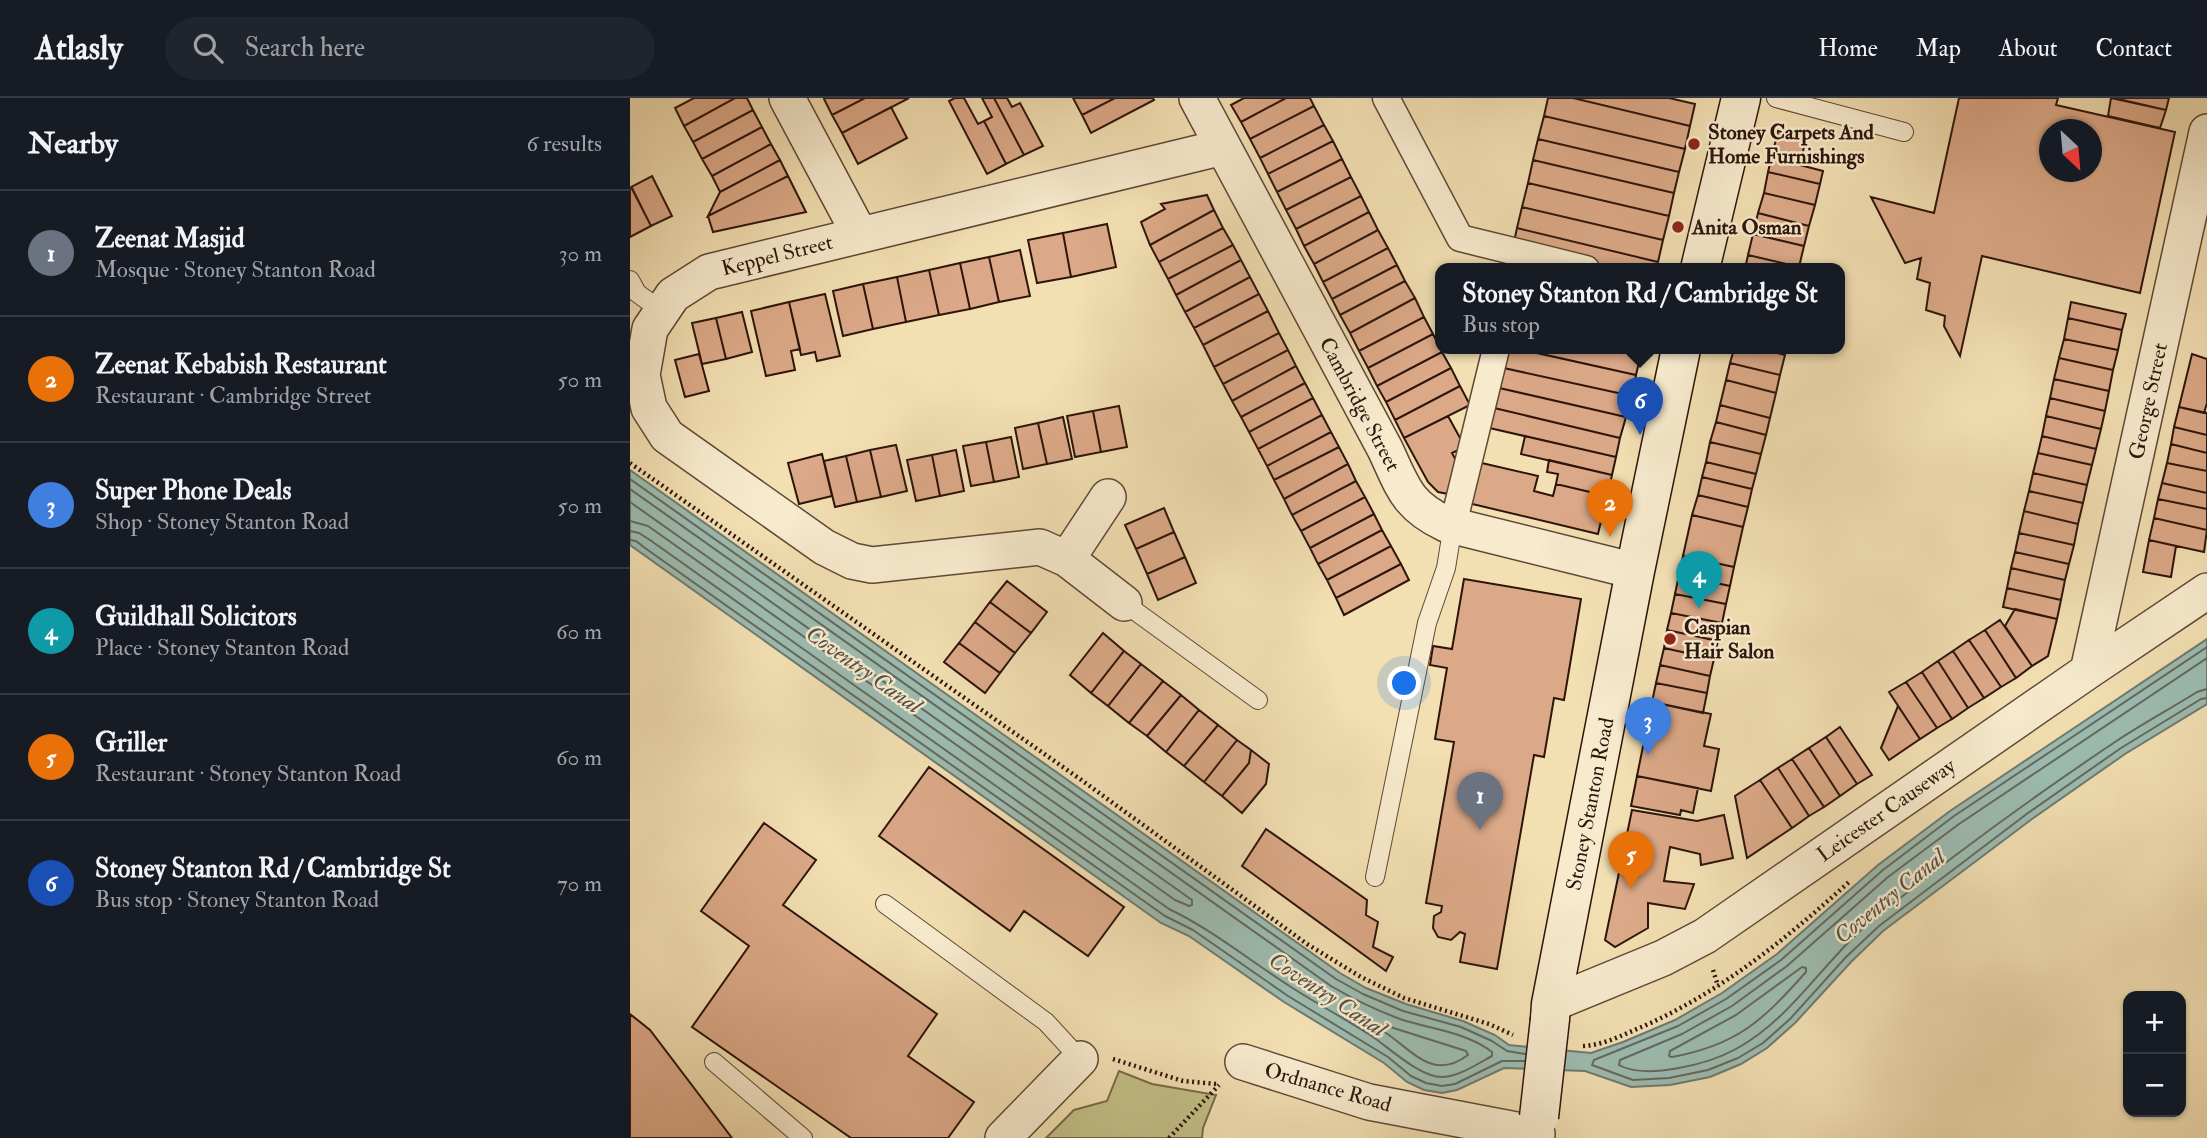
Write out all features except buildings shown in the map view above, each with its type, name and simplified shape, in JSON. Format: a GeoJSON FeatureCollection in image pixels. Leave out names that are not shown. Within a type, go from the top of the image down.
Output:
{"type":"FeatureCollection","features":[{"type":"Feature","properties":{"kind":"main road"},"geometry":{"type":"LineString","coordinates":[[1701,263],[1741,98]]}},
{"type":"Feature","properties":{"kind":"main road","name":"Stoney Stanton Road"},"geometry":{"type":"LineString","coordinates":[[1537,1130],[1541,1021],[1680,354]]}},
{"type":"Feature","properties":{"kind":"street"},"geometry":{"type":"LineString","coordinates":[[787,98],[860,235]]}},
{"type":"Feature","properties":{"kind":"street","name":"Cambridge Street"},"geometry":{"type":"LineString","coordinates":[[1197,98],[1385,449],[1408,497],[1425,514],[1453,525],[1635,571]]}},
{"type":"Feature","properties":{"kind":"street"},"geometry":{"type":"LineString","coordinates":[[1386,98],[1460,238],[1518,261]]}},
{"type":"Feature","properties":{"kind":"street","name":"George Street"},"geometry":{"type":"LineString","coordinates":[[2088,671],[2207,132]]}},
{"type":"Feature","properties":{"kind":"street","name":"Keppel Street"},"geometry":{"type":"LineString","coordinates":[[1125,603],[1067,559],[1040,547],[885,565],[852,561],[824,547],[667,436],[649,408],[636,376],[650,329],[673,295],[709,272],[1223,147]]}},
{"type":"Feature","properties":{"kind":"street"},"geometry":{"type":"LineString","coordinates":[[1453,525],[1495,354]]}},
{"type":"Feature","properties":{"kind":"street"},"geometry":{"type":"LineString","coordinates":[[1067,559],[1108,497]]}},
{"type":"Feature","properties":{"kind":"street","name":"Leicester Causeway"},"geometry":{"type":"LineString","coordinates":[[1541,1021],[1705,936],[2207,591]]}},
{"type":"Feature","properties":{"kind":"street"},"geometry":{"type":"LineString","coordinates":[[1003,1138],[1080,1059]]}},
{"type":"Feature","properties":{"kind":"street","name":"Ordnance Road"},"geometry":{"type":"LineString","coordinates":[[1231,1073],[1369,1101],[1537,1130]]}},
{"type":"Feature","properties":{"kind":"lane"},"geometry":{"type":"LineString","coordinates":[[1776,98],[1903,132]]}},
{"type":"Feature","properties":{"kind":"lane"},"geometry":{"type":"LineString","coordinates":[[630,281],[637,293],[662,311]]}},
{"type":"Feature","properties":{"kind":"lane"},"geometry":{"type":"LineString","coordinates":[[1376,877],[1427,623],[1446,568],[1453,525]]}},
{"type":"Feature","properties":{"kind":"lane"},"geometry":{"type":"LineString","coordinates":[[1125,603],[1258,700]]}},
{"type":"Feature","properties":{"kind":"lane"},"geometry":{"type":"LineString","coordinates":[[886,904],[1046,1022],[1080,1059]]}},
{"type":"Feature","properties":{"kind":"lane"},"geometry":{"type":"LineString","coordinates":[[714,1062],[803,1138]]}},
{"type":"Feature","properties":{"kind":"path"},"geometry":{"type":"LineString","coordinates":[[630,463],[1080,779],[1307,944],[1361,977],[1404,998],[1489,1024],[1541,1021]]}},
{"type":"Feature","properties":{"kind":"path"},"geometry":{"type":"LineString","coordinates":[[1578,1047],[1596,1045],[1621,1036],[1692,1003],[1718,986]]}},
{"type":"Feature","properties":{"kind":"path"},"geometry":{"type":"LineString","coordinates":[[1080,1059],[1089,1049],[1133,1067],[1183,1081],[1231,1073]]}},
{"type":"Feature","properties":{"kind":"path"},"geometry":{"type":"LineString","coordinates":[[1169,1138],[1231,1073]]}},
{"type":"Feature","properties":{"kind":"shaded area"},"geometry":{"type":"Polygon","coordinates":[[[1119,1071],[1152,1084],[1216,1095],[1203,1128],[1202,1138],[1046,1138],[1074,1110],[1107,1101],[1119,1071]]]}},
{"type":"Feature","properties":{"kind":"water","name":"Coventry Canal"},"geometry":{"type":"Polygon","coordinates":[[[630,470],[1340,973],[1366,988],[1406,1004],[1463,1021],[1495,1035],[1509,1045],[1591,1053],[1675,1020],[1722,993],[1777,954],[1878,865],[1950,811],[2207,639],[2207,704],[2125,754],[2032,819],[1883,931],[1795,1023],[1767,1048],[1741,1064],[1710,1077],[1670,1085],[1631,1087],[1585,1071],[1504,1068],[1457,1090],[1442,1093],[1424,1090],[1407,1082],[1384,1063],[1284,1002],[1189,936],[1161,923],[630,545],[630,470]]]}},
{"type":"Feature","properties":{"kind":"place","name":"Stoney Carpets And Home Furnishings"},"geometry":{"type":"Point","coordinates":[1694,144]}},
{"type":"Feature","properties":{"kind":"place","name":"Anita Osman"},"geometry":{"type":"Point","coordinates":[1678,227]}},
{"type":"Feature","properties":{"kind":"place","name":"Stoney Stanton Rd / Cambridge St"},"geometry":{"type":"Point","coordinates":[1640,435]}},
{"type":"Feature","properties":{"kind":"place","name":"Zeenat Kebabish Restaurant"},"geometry":{"type":"Point","coordinates":[1610,537]}},
{"type":"Feature","properties":{"kind":"place","name":"Guildhall Solicitors"},"geometry":{"type":"Point","coordinates":[1699,609]}},
{"type":"Feature","properties":{"kind":"place","name":"Caspian Hair Salon"},"geometry":{"type":"Point","coordinates":[1670,639]}},
{"type":"Feature","properties":{"kind":"place","name":"Super Phone Deals"},"geometry":{"type":"Point","coordinates":[1648,755]}},
{"type":"Feature","properties":{"kind":"place","name":"Zeenat Masjid"},"geometry":{"type":"Point","coordinates":[1480,830]}},
{"type":"Feature","properties":{"kind":"place","name":"Griller"},"geometry":{"type":"Point","coordinates":[1631,889]}}]}
